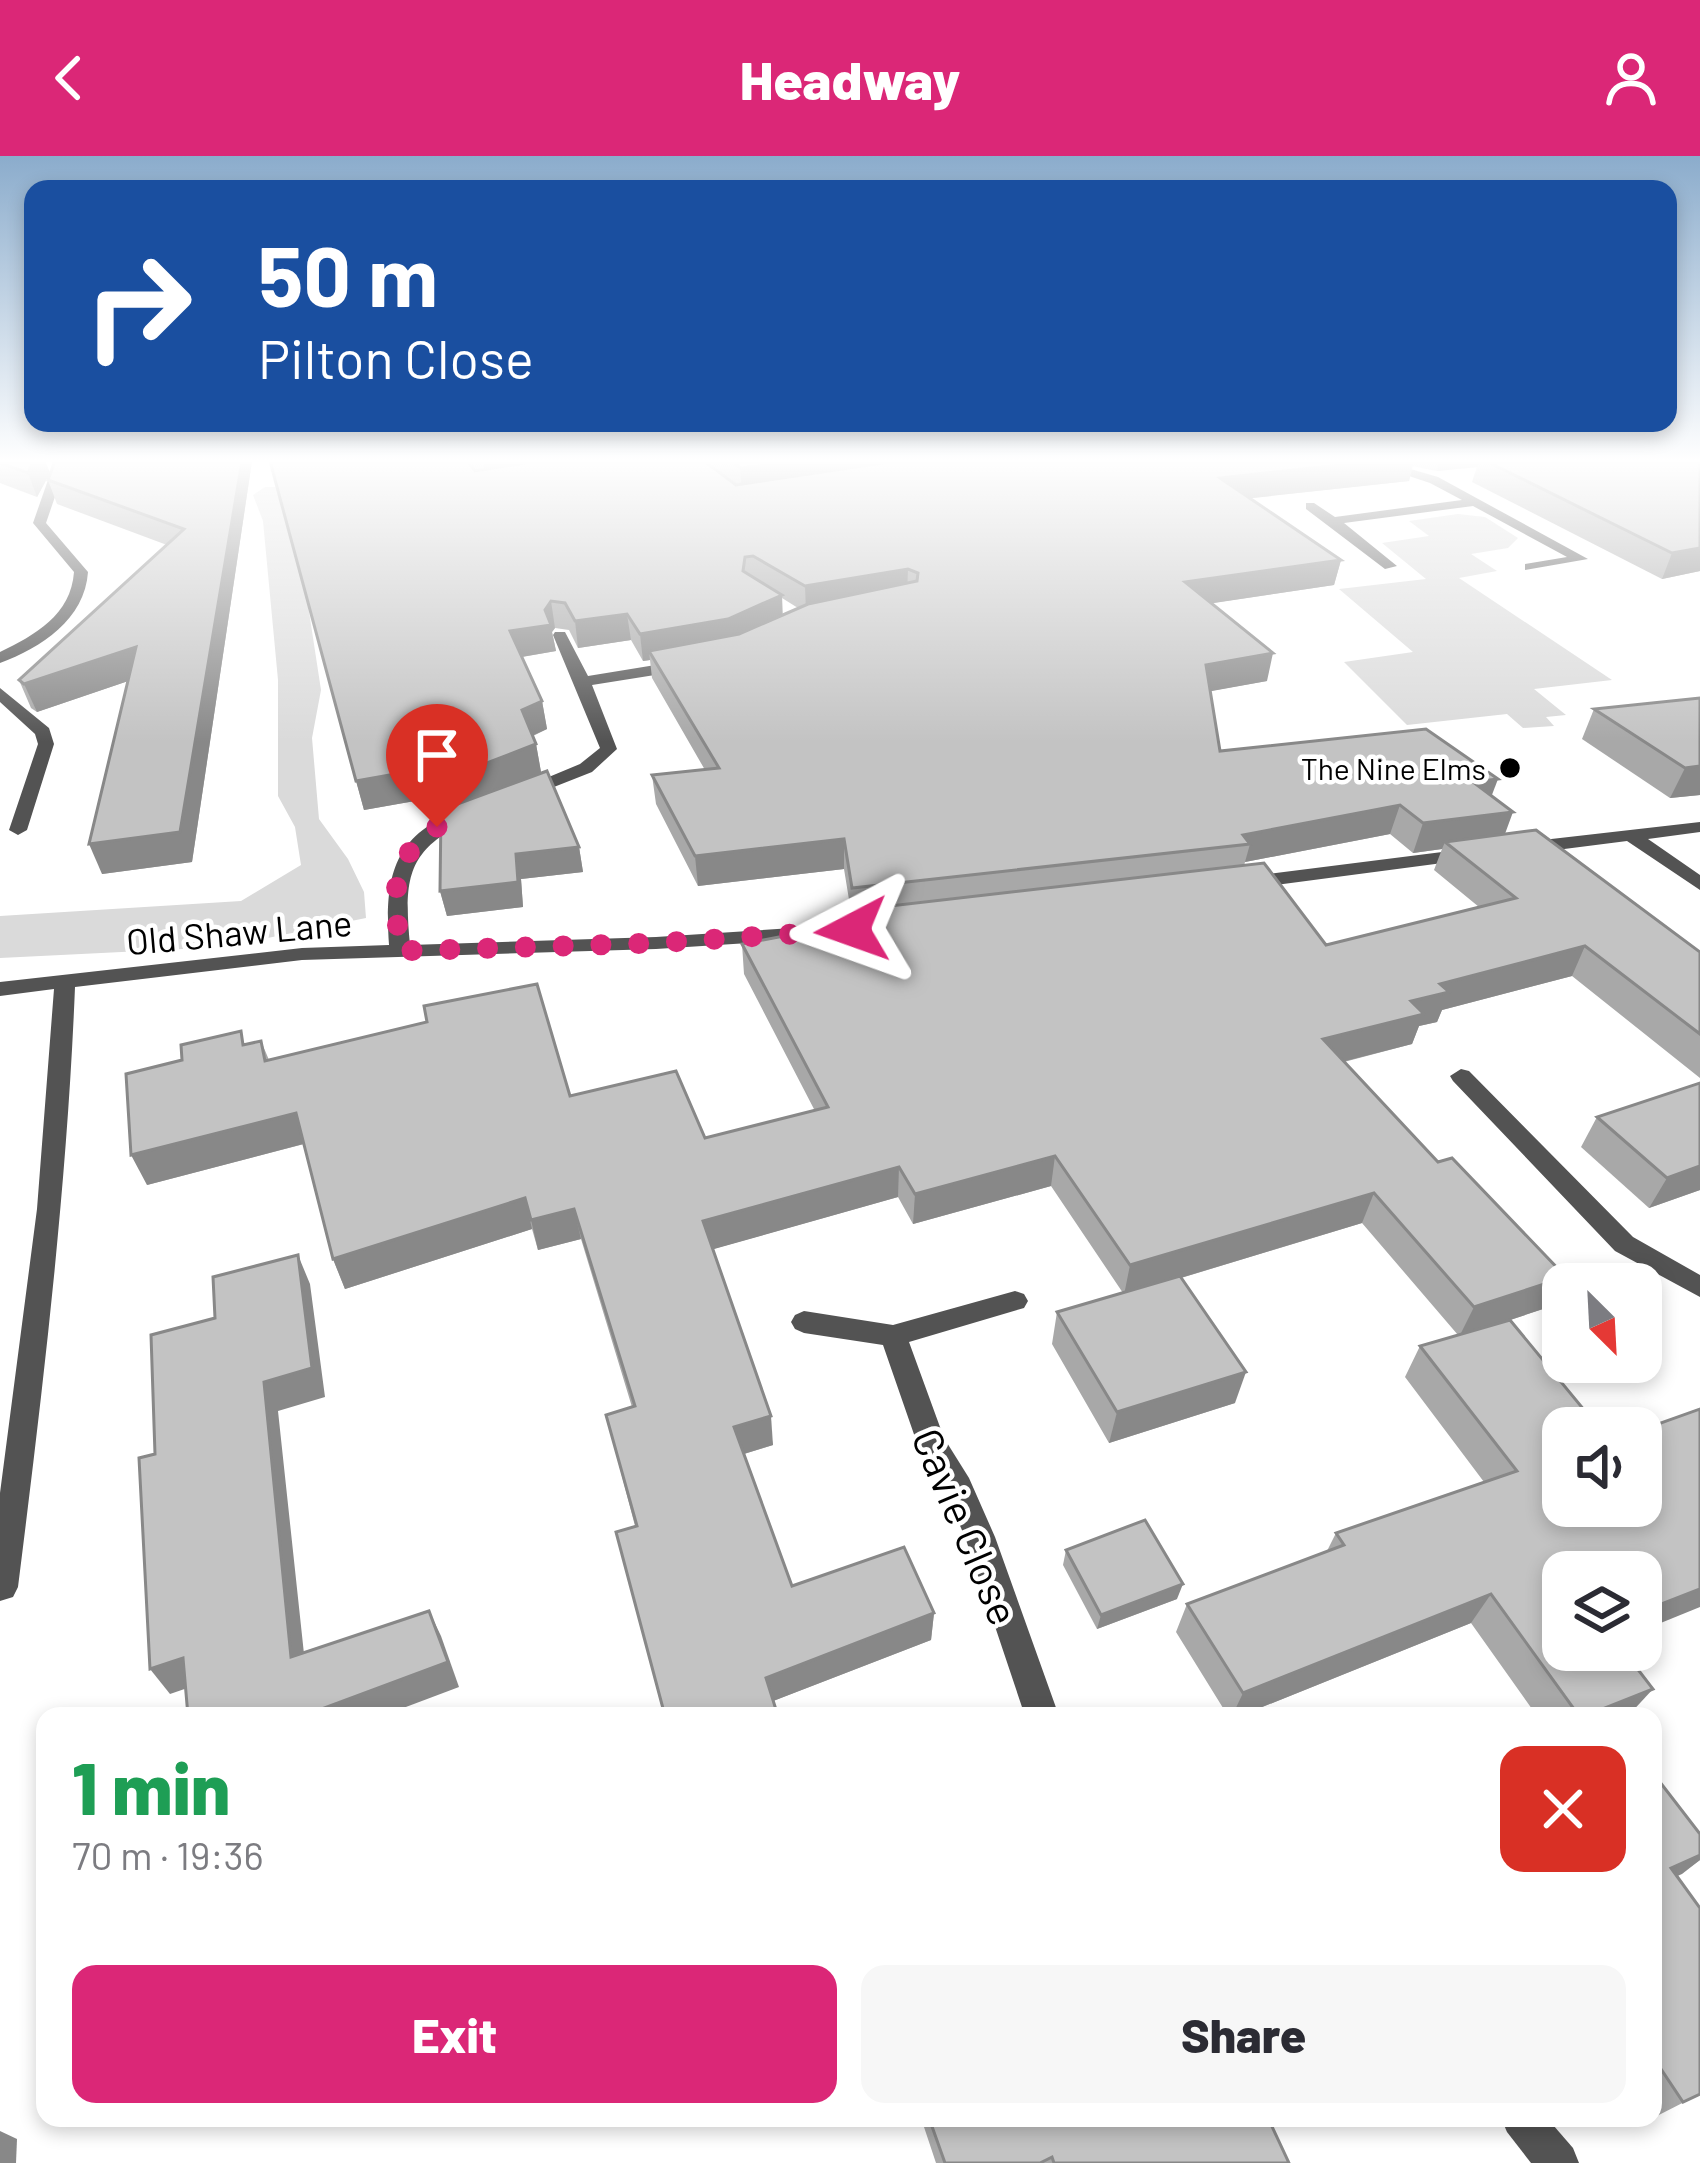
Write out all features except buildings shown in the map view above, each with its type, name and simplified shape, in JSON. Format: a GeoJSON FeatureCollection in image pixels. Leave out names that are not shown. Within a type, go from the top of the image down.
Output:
{"type":"FeatureCollection","features":[{"type":"Feature","properties":{"kind":"street"},"geometry":{"type":"LineString","coordinates":[[0,658],[49,629],[76,600],[81,572],[66,555]]}},
{"type":"Feature","properties":{"kind":"street"},"geometry":{"type":"LineString","coordinates":[[1376,555],[1390,566]]}},
{"type":"Feature","properties":{"kind":"street"},"geometry":{"type":"LineString","coordinates":[[1530,567],[1581,559],[1573,555]]}},
{"type":"Feature","properties":{"kind":"street"},"geometry":{"type":"LineString","coordinates":[[400,951],[396,878],[415,842],[437,827],[586,768],[609,749],[560,635]]}},
{"type":"Feature","properties":{"kind":"street"},"geometry":{"type":"LineString","coordinates":[[583,682],[697,662]]}},
{"type":"Feature","properties":{"kind":"street"},"geometry":{"type":"LineString","coordinates":[[0,693],[43,732],[46,744],[18,830]]}},
{"type":"Feature","properties":{"kind":"street"},"geometry":{"type":"LineString","coordinates":[[1222,886],[1700,827]]}},
{"type":"Feature","properties":{"kind":"street"},"geometry":{"type":"LineString","coordinates":[[1630,835],[1700,884]]}},
{"type":"Feature","properties":{"kind":"street","name":"Old Shaw Lane"},"geometry":{"type":"LineString","coordinates":[[0,988],[302,954],[656,943],[839,931]]}},
{"type":"Feature","properties":{"kind":"street"},"geometry":{"type":"LineString","coordinates":[[2,1587],[38,1321],[60,1105],[65,981]]}},
{"type":"Feature","properties":{"kind":"street"},"geometry":{"type":"LineString","coordinates":[[1461,1076],[1624,1244],[1700,1287]]}},
{"type":"Feature","properties":{"kind":"street"},"geometry":{"type":"LineString","coordinates":[[804,1322],[893,1336],[1015,1301]]}},
{"type":"Feature","properties":{"kind":"street","name":"Cavie Close"},"geometry":{"type":"LineString","coordinates":[[893,1336],[931,1443],[958,1487],[980,1537],[1039,1707]]}},
{"type":"Feature","properties":{"kind":"street"},"geometry":{"type":"LineString","coordinates":[[1528,2127],[1558,2163]]}},
{"type":"Feature","properties":{"kind":"shaded area"},"geometry":{"type":"Polygon","coordinates":[[[266,555],[300,555],[321,690],[312,738],[319,819],[348,859],[364,892],[366,918],[223,947],[0,958],[0,916],[241,901],[301,865],[295,827],[278,796],[278,680],[266,555]]]}},
{"type":"Feature","properties":{"kind":"shaded area"},"geometry":{"type":"Polygon","coordinates":[[[1396,555],[1472,555],[1497,571],[1459,578],[1612,680],[1534,689],[1566,715],[1546,717],[1554,726],[1523,728],[1507,714],[1407,725],[1344,662],[1413,652],[1339,589],[1426,579],[1396,555]]]}},
{"type":"Feature","properties":{"kind":"place","name":"The Nine Elms"},"geometry":{"type":"Point","coordinates":[1510,768]}},
{"type":"Feature","properties":{"kind":"route"},"geometry":{"type":"LineString","coordinates":[[437,827],[415,842],[396,878],[400,951],[656,943],[852,930]]}}]}
